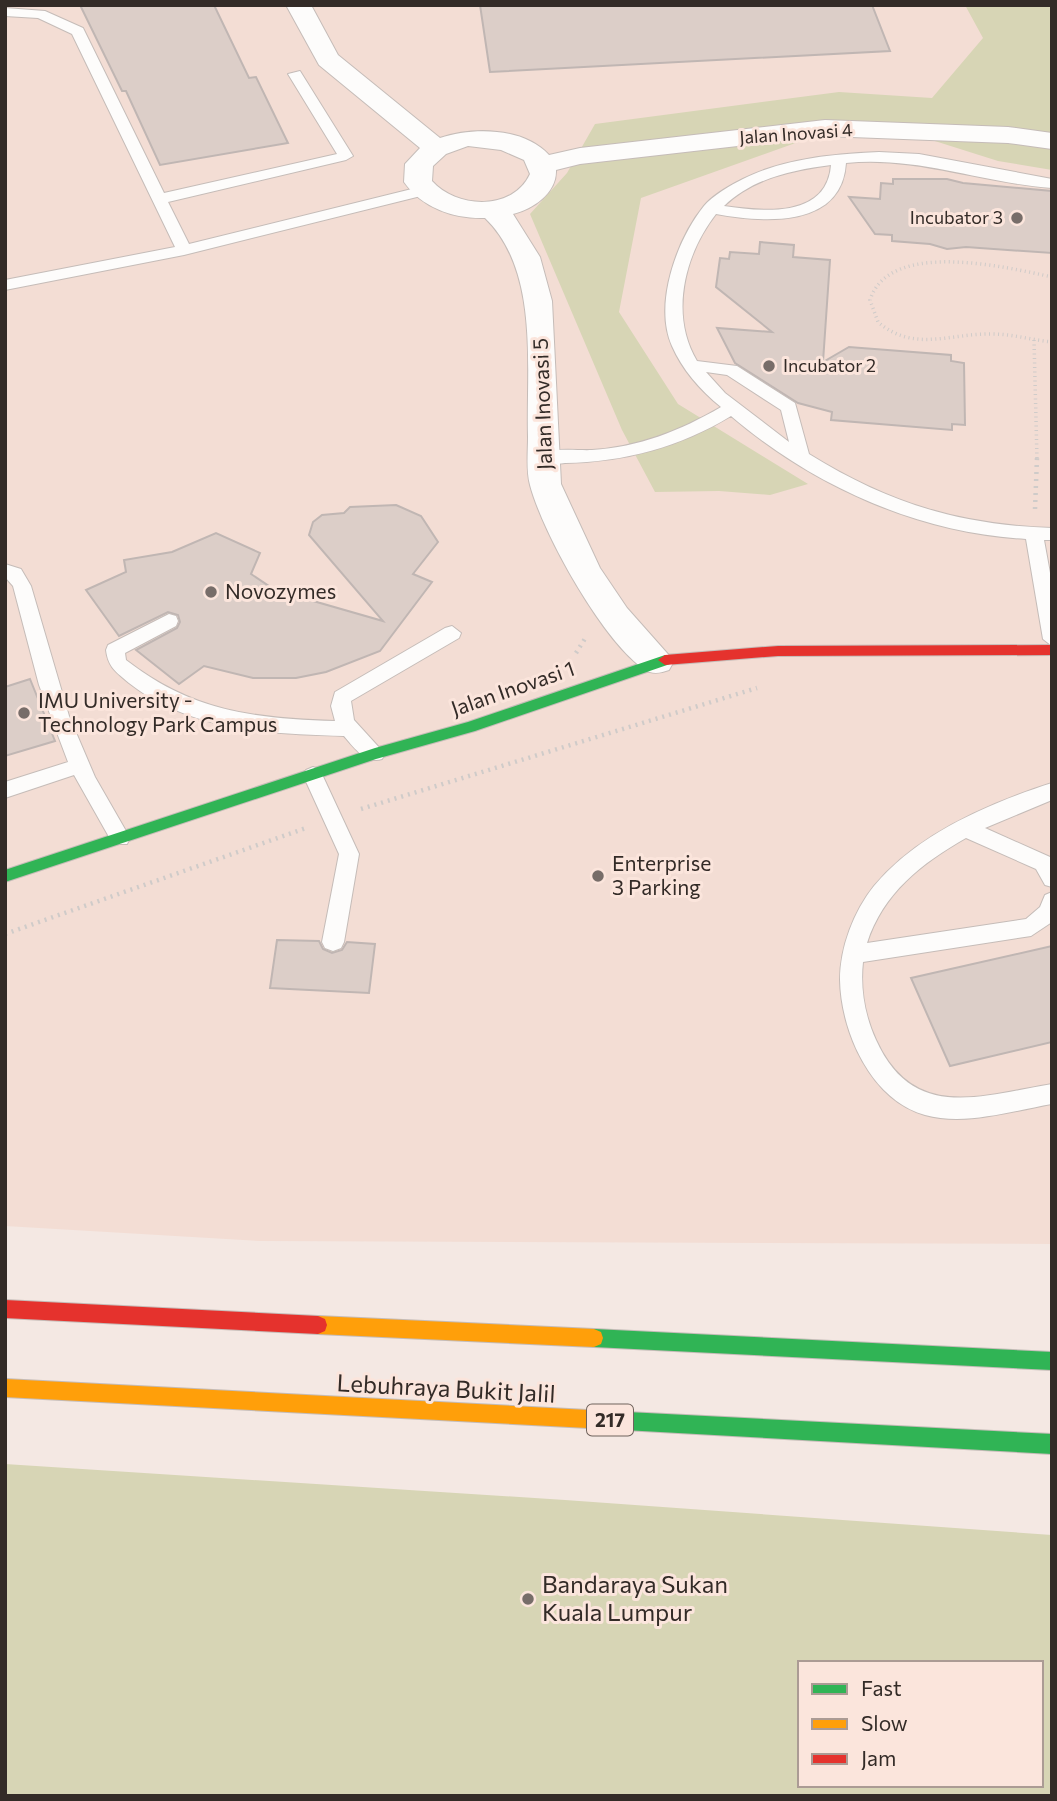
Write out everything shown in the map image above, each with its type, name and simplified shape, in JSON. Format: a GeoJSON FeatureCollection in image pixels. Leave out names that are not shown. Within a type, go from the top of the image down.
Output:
{"type":"FeatureCollection","features":[{"type":"Feature","properties":{"kind":"main road","name":"Jalan Inovasi 1"},"geometry":{"type":"LineString","coordinates":[[5,876],[374,754],[470,727],[657,661],[778,651],[1052,650]]}},
{"type":"Feature","properties":{"kind":"main road"},"geometry":{"type":"LineString","coordinates":[[5,1309],[1052,1361]]}},
{"type":"Feature","properties":{"kind":"main road","name":"Lebuhraya Bukit Jalil"},"geometry":{"type":"LineString","coordinates":[[5,1388],[1052,1444]]}},
{"type":"Feature","properties":{"kind":"street"},"geometry":{"type":"LineString","coordinates":[[298,5],[328,60],[436,148]]}},
{"type":"Feature","properties":{"kind":"street","name":"Jalan Inovasi 4"},"geometry":{"type":"LineString","coordinates":[[541,164],[580,156],[825,128],[900,144],[1008,135],[1052,141]]}},
{"type":"Feature","properties":{"kind":"street"},"geometry":{"type":"LineString","coordinates":[[466,138],[504,140],[533,154],[541,164],[542,176],[527,198],[492,209],[476,210],[445,204],[424,191],[418,182],[419,164],[436,148],[466,138]]}},
{"type":"Feature","properties":{"kind":"street","name":"Jalan Inovasi 5"},"geometry":{"type":"LineString","coordinates":[[492,209],[500,216],[528,259],[536,288],[540,315],[542,458],[545,484],[585,572],[615,617],[657,661]]}},
{"type":"Feature","properties":{"kind":"lane"},"geometry":{"type":"LineString","coordinates":[[5,12],[40,14],[78,30],[184,250]]}},
{"type":"Feature","properties":{"kind":"lane"},"geometry":{"type":"LineString","coordinates":[[160,199],[346,156],[295,74]]}},
{"type":"Feature","properties":{"kind":"lane"},"geometry":{"type":"LineString","coordinates":[[1052,184],[1003,179],[900,144],[839,160],[782,170],[757,177],[710,208],[693,236],[676,286],[679,343],[690,365],[715,395],[801,457],[875,497],[915,513],[976,530],[1043,534],[1052,639]]}},
{"type":"Feature","properties":{"kind":"lane"},"geometry":{"type":"LineString","coordinates":[[710,208],[767,216],[811,207],[827,198],[838,185],[839,160]]}},
{"type":"Feature","properties":{"kind":"lane"},"geometry":{"type":"LineString","coordinates":[[5,285],[184,250],[424,191]]}},
{"type":"Feature","properties":{"kind":"lane"},"geometry":{"type":"LineString","coordinates":[[690,365],[731,370],[789,407],[801,457]]}},
{"type":"Feature","properties":{"kind":"lane"},"geometry":{"type":"LineString","coordinates":[[542,458],[625,454],[687,433],[733,407]]}},
{"type":"Feature","properties":{"kind":"lane"},"geometry":{"type":"LineString","coordinates":[[5,570],[15,574],[22,586],[47,686],[79,766],[120,838]]}},
{"type":"Feature","properties":{"kind":"lane"},"geometry":{"type":"LineString","coordinates":[[169,621],[115,650],[117,663],[160,695],[223,720],[268,726],[348,729]]}},
{"type":"Feature","properties":{"kind":"lane"},"geometry":{"type":"LineString","coordinates":[[374,754],[348,729],[340,706],[342,697],[452,633]]}},
{"type":"Feature","properties":{"kind":"lane"},"geometry":{"type":"LineString","coordinates":[[5,790],[79,766]]}},
{"type":"Feature","properties":{"kind":"lane"},"geometry":{"type":"LineString","coordinates":[[313,775],[349,854],[332,942]]}},
{"type":"Feature","properties":{"kind":"lane"},"geometry":{"type":"LineString","coordinates":[[1052,791],[966,829],[922,855],[882,891],[868,914],[854,954],[851,978],[853,1001],[862,1033],[897,1091],[928,1106],[947,1107],[1052,1094]]}},
{"type":"Feature","properties":{"kind":"lane"},"geometry":{"type":"LineString","coordinates":[[966,829],[1043,863],[1052,879]]}},
{"type":"Feature","properties":{"kind":"lane"},"geometry":{"type":"LineString","coordinates":[[854,954],[1031,927],[1050,911],[1052,901]]}},
{"type":"Feature","properties":{"kind":"path"},"geometry":{"type":"LineString","coordinates":[[1052,277],[926,262],[907,265],[885,274],[870,293],[871,313],[885,329],[903,338],[950,341],[993,334],[1052,342]]}},
{"type":"Feature","properties":{"kind":"path"},"geometry":{"type":"LineString","coordinates":[[1034,340],[1037,461],[1043,534]]}},
{"type":"Feature","properties":{"kind":"path"},"geometry":{"type":"LineString","coordinates":[[573,658],[588,630]]}},
{"type":"Feature","properties":{"kind":"path"},"geometry":{"type":"LineString","coordinates":[[5,934],[333,818],[766,686]]}},
{"type":"Feature","properties":{"kind":"shaded area"},"geometry":{"type":"Polygon","coordinates":[[[5,5],[1052,5],[1052,1244],[260,1241],[5,1226],[5,5]]]}},
{"type":"Feature","properties":{"kind":"shaded area"},"geometry":{"type":"Polygon","coordinates":[[[965,5],[1052,5],[1052,170],[998,161],[900,130],[801,141],[641,198],[619,312],[678,404],[808,484],[770,495],[719,491],[655,492],[622,430],[530,214],[567,173],[595,124],[839,92],[932,98],[983,38],[965,5]]]}},
{"type":"Feature","properties":{"kind":"shaded area","name":"Bandaraya Sukan Kuala Lumpur"},"geometry":{"type":"Polygon","coordinates":[[[5,1464],[1052,1535],[1052,1796],[5,1796],[5,1464]]]}},
{"type":"Feature","properties":{"kind":"building"},"geometry":{"type":"Polygon","coordinates":[[[80,5],[214,5],[249,78],[256,77],[288,143],[160,165],[126,91],[122,91],[80,5]]]}},
{"type":"Feature","properties":{"kind":"building"},"geometry":{"type":"Polygon","coordinates":[[[480,5],[872,5],[890,51],[490,72],[480,5]]]}},
{"type":"Feature","properties":{"kind":"building"},"geometry":{"type":"Polygon","coordinates":[[[893,179],[947,179],[963,183],[1052,191],[1052,253],[966,247],[947,249],[930,244],[892,241],[892,235],[875,234],[849,197],[880,199],[881,183],[893,184],[893,179]]]}},
{"type":"Feature","properties":{"kind":"building"},"geometry":{"type":"Polygon","coordinates":[[[760,242],[794,245],[793,257],[830,260],[823,362],[849,347],[951,355],[951,361],[964,363],[965,425],[952,424],[952,430],[831,420],[832,412],[798,403],[735,363],[717,328],[772,332],[716,287],[720,258],[729,259],[730,252],[759,254],[760,242]]]}},
{"type":"Feature","properties":{"kind":"building"},"geometry":{"type":"Polygon","coordinates":[[[396,505],[421,516],[438,542],[413,574],[432,582],[380,651],[326,672],[296,678],[253,678],[204,666],[179,684],[136,650],[177,628],[180,622],[178,615],[168,612],[119,636],[86,590],[126,572],[124,560],[172,552],[216,533],[260,553],[251,574],[275,590],[383,621],[309,535],[313,522],[322,515],[344,513],[350,507],[396,505]]]}},
{"type":"Feature","properties":{"kind":"building","name":"IMU University - Technology Park Campus"},"geometry":{"type":"Polygon","coordinates":[[[30,679],[55,741],[5,756],[5,687],[30,679]]]}},
{"type":"Feature","properties":{"kind":"building"},"geometry":{"type":"Polygon","coordinates":[[[277,940],[319,941],[323,949],[332,953],[342,950],[347,942],[375,944],[369,993],[270,988],[277,940]]]}},
{"type":"Feature","properties":{"kind":"building"},"geometry":{"type":"Polygon","coordinates":[[[1052,946],[1052,1042],[950,1066],[911,978],[1052,946]]]}},
{"type":"Feature","properties":{"kind":"traffic: fast"},"geometry":{"type":"LineString","coordinates":[[5,876],[375,754],[470,727],[665,660]]}},
{"type":"Feature","properties":{"kind":"traffic: fast"},"geometry":{"type":"LineString","coordinates":[[594,1338],[1052,1361]]}},
{"type":"Feature","properties":{"kind":"traffic: fast"},"geometry":{"type":"LineString","coordinates":[[588,1419],[1052,1444]]}},
{"type":"Feature","properties":{"kind":"traffic: slow"},"geometry":{"type":"LineString","coordinates":[[318,1325],[594,1338]]}},
{"type":"Feature","properties":{"kind":"traffic: slow"},"geometry":{"type":"LineString","coordinates":[[5,1388],[588,1419]]}},
{"type":"Feature","properties":{"kind":"traffic: jam"},"geometry":{"type":"LineString","coordinates":[[665,660],[778,651],[1052,650]]}},
{"type":"Feature","properties":{"kind":"traffic: jam"},"geometry":{"type":"LineString","coordinates":[[5,1309],[318,1325]]}},
{"type":"Feature","properties":{"kind":"place","name":"Incubator 3"},"geometry":{"type":"Point","coordinates":[1017,218]}},
{"type":"Feature","properties":{"kind":"place","name":"Incubator 2"},"geometry":{"type":"Point","coordinates":[769,366]}},
{"type":"Feature","properties":{"kind":"place","name":"Novozymes"},"geometry":{"type":"Point","coordinates":[211,592]}},
{"type":"Feature","properties":{"kind":"place","name":"IMU University - Technology Park Campus"},"geometry":{"type":"Point","coordinates":[24,713]}},
{"type":"Feature","properties":{"kind":"place","name":"Enterprise 3 Parking"},"geometry":{"type":"Point","coordinates":[598,876]}},
{"type":"Feature","properties":{"kind":"place","name":"Bandaraya Sukan Kuala Lumpur"},"geometry":{"type":"Point","coordinates":[528,1599]}}]}
